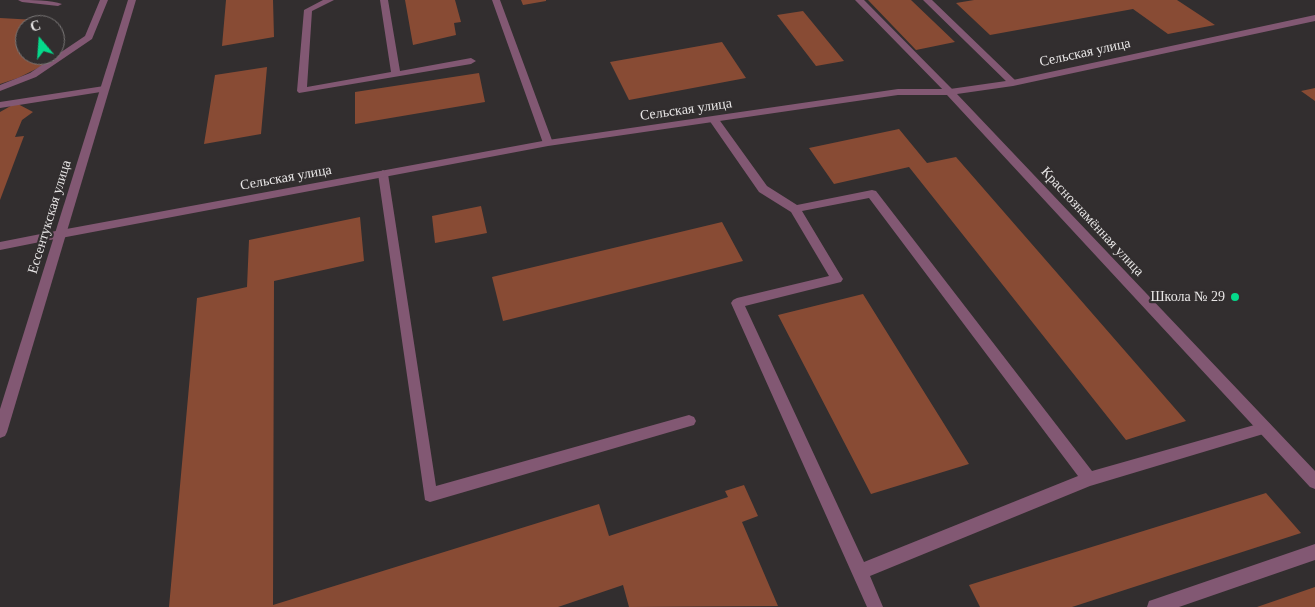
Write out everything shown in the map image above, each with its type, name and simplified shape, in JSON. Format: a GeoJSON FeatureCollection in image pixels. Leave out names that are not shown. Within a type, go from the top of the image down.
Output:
{"type":"FeatureCollection","features":[{"type":"Feature","properties":{"kind":"street"},"geometry":{"type":"LineString","coordinates":[[22,0],[58,4]]}},
{"type":"Feature","properties":{"kind":"street"},"geometry":{"type":"LineString","coordinates":[[0,88],[33,75],[89,37],[104,0]]}},
{"type":"Feature","properties":{"kind":"street","name":"Ессентукская улица"},"geometry":{"type":"LineString","coordinates":[[0,432],[131,5],[141,0]]}},
{"type":"Feature","properties":{"kind":"street"},"geometry":{"type":"LineString","coordinates":[[330,0],[308,10],[302,91],[471,61]]}},
{"type":"Feature","properties":{"kind":"street"},"geometry":{"type":"LineString","coordinates":[[384,0],[396,74]]}},
{"type":"Feature","properties":{"kind":"street"},"geometry":{"type":"LineString","coordinates":[[496,0],[548,143]]}},
{"type":"Feature","properties":{"kind":"street","name":"Краснознамённая улица"},"geometry":{"type":"LineString","coordinates":[[859,0],[950,92],[1315,482]]}},
{"type":"Feature","properties":{"kind":"street"},"geometry":{"type":"LineString","coordinates":[[927,0],[1012,83]]}},
{"type":"Feature","properties":{"kind":"street","name":"Сельская улица"},"geometry":{"type":"LineString","coordinates":[[0,246],[548,143],[898,92],[950,92],[1012,83],[1315,18]]}},
{"type":"Feature","properties":{"kind":"street"},"geometry":{"type":"LineString","coordinates":[[0,105],[104,89]]}},
{"type":"Feature","properties":{"kind":"street"},"geometry":{"type":"LineString","coordinates":[[714,120],[763,189],[795,209],[837,279],[737,303],[875,607]]}},
{"type":"Feature","properties":{"kind":"street"},"geometry":{"type":"LineString","coordinates":[[383,174],[430,495],[689,421]]}},
{"type":"Feature","properties":{"kind":"street"},"geometry":{"type":"LineString","coordinates":[[795,209],[872,194],[1089,479]]}},
{"type":"Feature","properties":{"kind":"street"},"geometry":{"type":"LineString","coordinates":[[860,572],[1089,479],[1265,428]]}},
{"type":"Feature","properties":{"kind":"street"},"geometry":{"type":"LineString","coordinates":[[1155,607],[1315,552]]}},
{"type":"Feature","properties":{"kind":"building"},"geometry":{"type":"Polygon","coordinates":[[[226,0],[273,0],[274,37],[222,46],[226,0]]]}},
{"type":"Feature","properties":{"kind":"building"},"geometry":{"type":"Polygon","coordinates":[[[405,0],[455,0],[461,22],[454,23],[456,35],[413,45],[405,0]]]}},
{"type":"Feature","properties":{"kind":"building"},"geometry":{"type":"Polygon","coordinates":[[[521,0],[546,0],[546,1],[523,5],[521,0]]]}},
{"type":"Feature","properties":{"kind":"building"},"geometry":{"type":"Polygon","coordinates":[[[868,0],[911,0],[955,42],[916,50],[868,0]]]}},
{"type":"Feature","properties":{"kind":"building"},"geometry":{"type":"Polygon","coordinates":[[[974,0],[1177,0],[1215,25],[1168,34],[1133,9],[990,35],[956,3],[974,0]]]}},
{"type":"Feature","properties":{"kind":"building"},"geometry":{"type":"Polygon","coordinates":[[[803,11],[844,61],[816,66],[777,15],[803,11]]]}},
{"type":"Feature","properties":{"kind":"building"},"geometry":{"type":"Polygon","coordinates":[[[0,18],[15,19],[15,65],[44,65],[18,78],[0,84],[0,18]]]}},
{"type":"Feature","properties":{"kind":"building"},"geometry":{"type":"Polygon","coordinates":[[[722,42],[746,78],[629,100],[610,62],[722,42]]]}},
{"type":"Feature","properties":{"kind":"building"},"geometry":{"type":"Polygon","coordinates":[[[267,67],[261,134],[204,144],[215,75],[267,67]]]}},
{"type":"Feature","properties":{"kind":"building"},"geometry":{"type":"Polygon","coordinates":[[[479,73],[485,102],[355,124],[355,92],[479,73]]]}},
{"type":"Feature","properties":{"kind":"building"},"geometry":{"type":"Polygon","coordinates":[[[1315,88],[1315,101],[1301,91],[1315,88]]]}},
{"type":"Feature","properties":{"kind":"building"},"geometry":{"type":"Polygon","coordinates":[[[16,103],[33,112],[22,120],[15,137],[24,136],[0,200],[0,112],[16,103]]]}},
{"type":"Feature","properties":{"kind":"building"},"geometry":{"type":"Polygon","coordinates":[[[899,129],[927,163],[956,157],[1186,421],[1126,440],[909,167],[834,184],[809,148],[899,129]]]}},
{"type":"Feature","properties":{"kind":"building"},"geometry":{"type":"Polygon","coordinates":[[[481,206],[487,233],[435,243],[432,216],[481,206]]]}},
{"type":"Feature","properties":{"kind":"building"},"geometry":{"type":"Polygon","coordinates":[[[360,217],[364,261],[274,281],[273,605],[599,504],[609,536],[728,497],[725,491],[744,485],[758,516],[742,522],[778,606],[629,607],[623,585],[558,607],[169,607],[197,298],[247,287],[249,240],[360,217]]]}},
{"type":"Feature","properties":{"kind":"building"},"geometry":{"type":"Polygon","coordinates":[[[722,222],[743,261],[503,321],[492,277],[722,222]]]}},
{"type":"Feature","properties":{"kind":"building"},"geometry":{"type":"Polygon","coordinates":[[[863,294],[969,464],[871,494],[778,315],[863,294]]]}},
{"type":"Feature","properties":{"kind":"building"},"geometry":{"type":"Polygon","coordinates":[[[1266,493],[1301,533],[1072,607],[980,607],[969,585],[1266,493]]]}},
{"type":"Feature","properties":{"kind":"building"},"geometry":{"type":"Polygon","coordinates":[[[1315,587],[1315,607],[1257,607],[1315,587]]]}},
{"type":"Feature","properties":{"kind":"place","name":"Школа № 29"},"geometry":{"type":"Point","coordinates":[1235,297]}}]}
